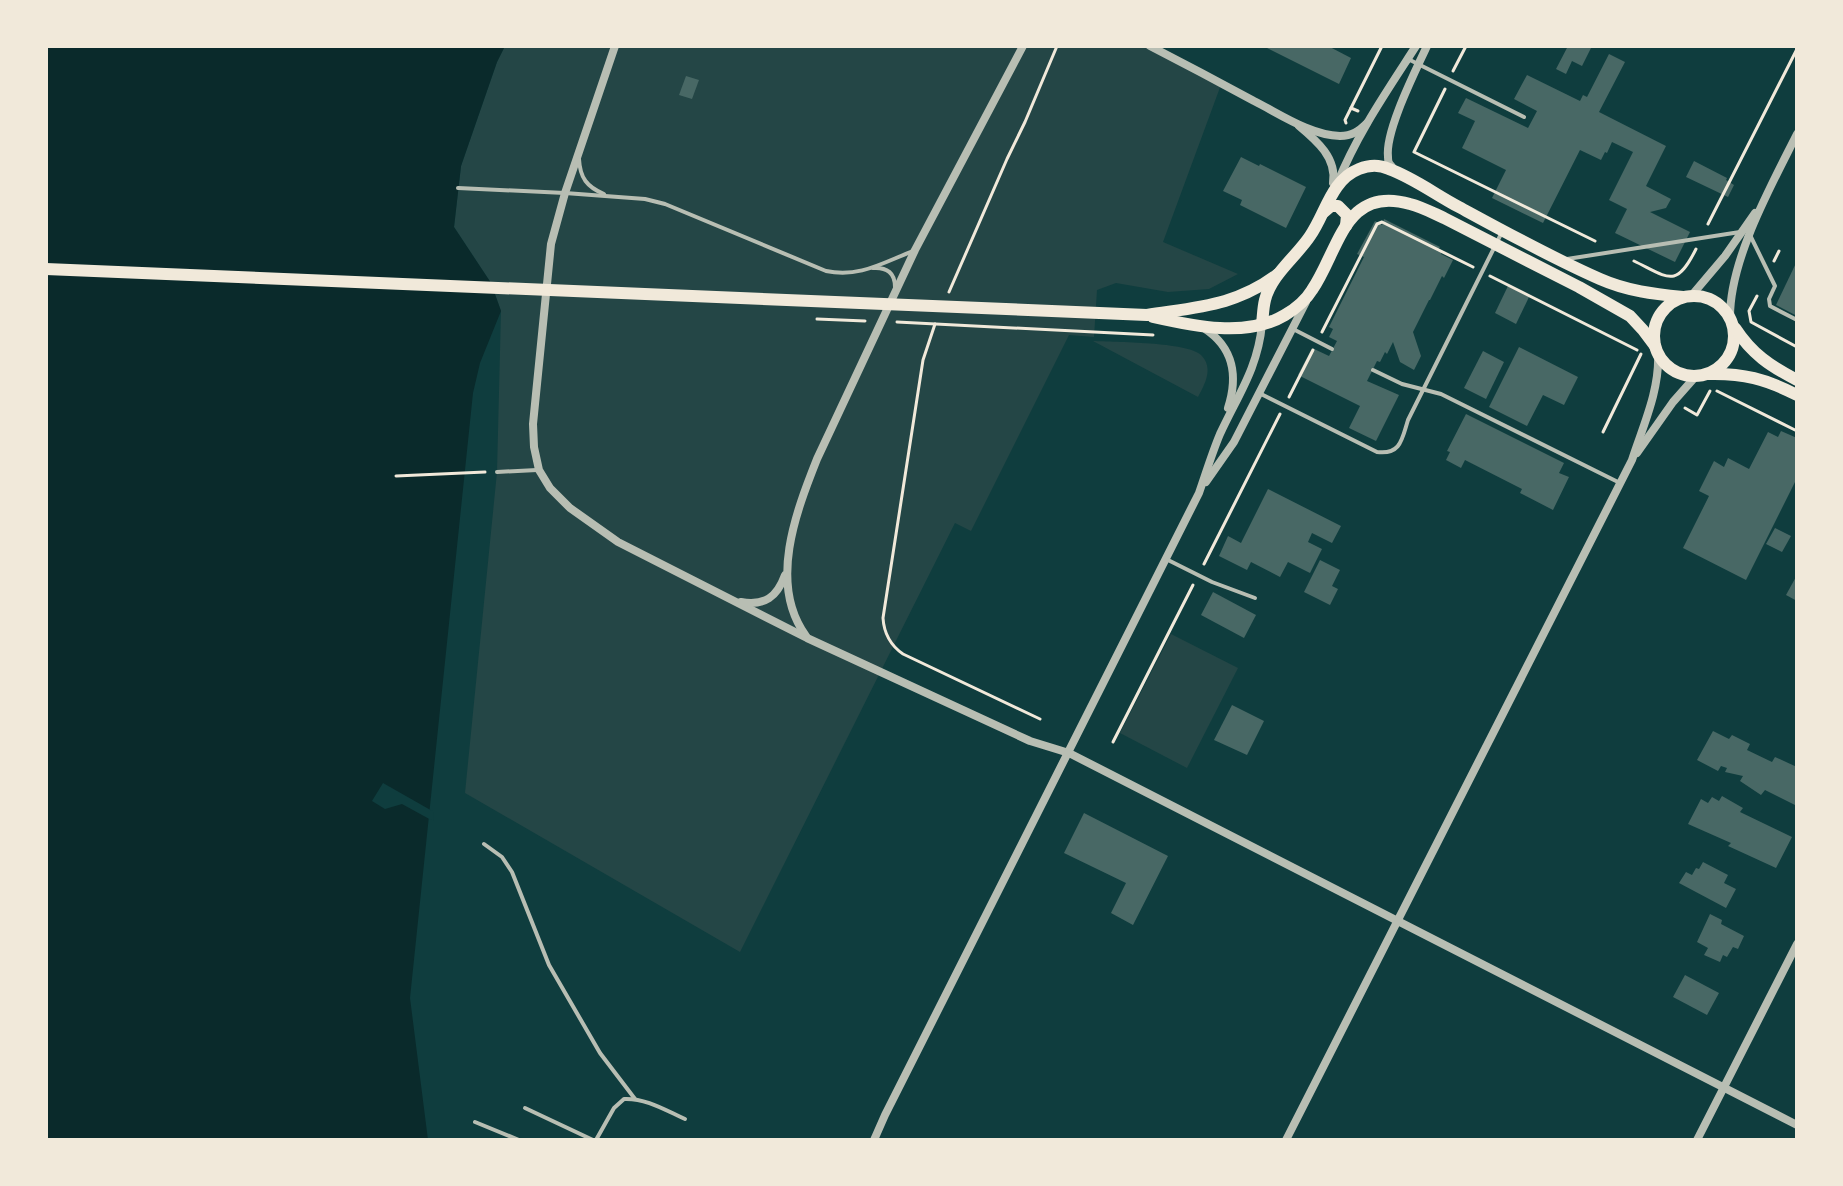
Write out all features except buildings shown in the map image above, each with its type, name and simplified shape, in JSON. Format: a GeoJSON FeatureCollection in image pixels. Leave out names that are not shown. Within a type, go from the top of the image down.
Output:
{"type":"FeatureCollection","features":[{"type":"Feature","properties":{"kind":"main road"},"geometry":{"type":"LineString","coordinates":[[46,269],[1147,315],[1221,304],[1249,293],[1278,274],[1300,251],[1343,179],[1361,168],[1379,166],[1395,171],[1602,280],[1646,294],[1703,296],[1714,300],[1757,356],[1797,380]]}},
{"type":"Feature","properties":{"kind":"main road"},"geometry":{"type":"LineString","coordinates":[[1147,315],[1181,323],[1242,327],[1262,324],[1286,314],[1312,291],[1351,217],[1367,205],[1398,201],[1422,207],[1630,316],[1664,363],[1673,370],[1684,375],[1747,375],[1776,384],[1797,395]]}},
{"type":"Feature","properties":{"kind":"main road"},"geometry":{"type":"LineString","coordinates":[[1325,207],[1338,206],[1347,215],[1346,226]]}},
{"type":"Feature","properties":{"kind":"main road"},"geometry":{"type":"LineString","coordinates":[[1262,324],[1265,300],[1278,274]]}},
{"type":"Feature","properties":{"kind":"main road"},"geometry":{"type":"LineString","coordinates":[[1657,350],[1654,334],[1657,321],[1672,302],[1687,296]]}},
{"type":"Feature","properties":{"kind":"main road"},"geometry":{"type":"LineString","coordinates":[[1701,375],[1726,360],[1734,337],[1731,321]]}},
{"type":"Feature","properties":{"kind":"street"},"geometry":{"type":"LineString","coordinates":[[615,46],[551,244],[533,424],[539,470],[550,488],[592,525],[618,542],[807,638],[1030,741],[1069,753],[1797,1125]]}},
{"type":"Feature","properties":{"kind":"street"},"geometry":{"type":"LineString","coordinates":[[726,597],[754,604],[772,597],[784,579],[794,527],[817,459],[915,250],[1023,46]]}},
{"type":"Feature","properties":{"kind":"street"},"geometry":{"type":"LineString","coordinates":[[1150,46],[1292,121],[1319,132],[1338,136],[1354,134],[1367,123]]}},
{"type":"Feature","properties":{"kind":"street"},"geometry":{"type":"LineString","coordinates":[[1335,188],[1367,123],[1416,46]]}},
{"type":"Feature","properties":{"kind":"street"},"geometry":{"type":"LineString","coordinates":[[1395,171],[1389,163],[1388,145],[1392,128],[1427,46]]}},
{"type":"Feature","properties":{"kind":"street"},"geometry":{"type":"LineString","coordinates":[[1292,121],[1315,140],[1331,162],[1334,177],[1325,207]]}},
{"type":"Feature","properties":{"kind":"street"},"geometry":{"type":"LineString","coordinates":[[1687,296],[1746,233],[1797,134]]}},
{"type":"Feature","properties":{"kind":"street"},"geometry":{"type":"LineString","coordinates":[[1731,321],[1730,299],[1746,233]]}},
{"type":"Feature","properties":{"kind":"street"},"geometry":{"type":"LineString","coordinates":[[1199,493],[1234,442],[1312,291]]}},
{"type":"Feature","properties":{"kind":"street"},"geometry":{"type":"LineString","coordinates":[[1219,435],[1254,365],[1262,324]]}},
{"type":"Feature","properties":{"kind":"street"},"geometry":{"type":"LineString","coordinates":[[874,1140],[1199,493],[1233,388],[1233,364],[1215,335],[1198,325]]}},
{"type":"Feature","properties":{"kind":"street"},"geometry":{"type":"LineString","coordinates":[[1632,460],[1654,393],[1659,370],[1657,350]]}},
{"type":"Feature","properties":{"kind":"street"},"geometry":{"type":"LineString","coordinates":[[1286,1140],[1632,460],[1673,402],[1701,375]]}},
{"type":"Feature","properties":{"kind":"street"},"geometry":{"type":"LineString","coordinates":[[788,562],[787,585],[791,609],[807,638]]}},
{"type":"Feature","properties":{"kind":"street"},"geometry":{"type":"LineString","coordinates":[[1697,1140],[1797,944]]}},
{"type":"Feature","properties":{"kind":"lane"},"geometry":{"type":"LineString","coordinates":[[1408,59],[1524,117]]}},
{"type":"Feature","properties":{"kind":"lane"},"geometry":{"type":"LineString","coordinates":[[580,147],[579,161],[584,181],[591,188],[614,197]]}},
{"type":"Feature","properties":{"kind":"lane"},"geometry":{"type":"LineString","coordinates":[[458,188],[645,199],[665,204],[842,275],[853,274],[915,250]]}},
{"type":"Feature","properties":{"kind":"lane"},"geometry":{"type":"LineString","coordinates":[[1259,393],[1377,452],[1394,450],[1401,443],[1408,420],[1503,230]]}},
{"type":"Feature","properties":{"kind":"lane"},"geometry":{"type":"LineString","coordinates":[[1561,260],[1746,233],[1775,286],[1769,304],[1797,320]]}},
{"type":"Feature","properties":{"kind":"lane"},"geometry":{"type":"LineString","coordinates":[[867,269],[884,268],[893,276],[895,287],[892,300]]}},
{"type":"Feature","properties":{"kind":"lane"},"geometry":{"type":"LineString","coordinates":[[1293,329],[1332,349]]}},
{"type":"Feature","properties":{"kind":"lane"},"geometry":{"type":"LineString","coordinates":[[1373,370],[1402,384],[1441,394],[1620,483]]}},
{"type":"Feature","properties":{"kind":"lane"},"geometry":{"type":"LineString","coordinates":[[497,472],[539,470]]}},
{"type":"Feature","properties":{"kind":"lane"},"geometry":{"type":"LineString","coordinates":[[1166,559],[1198,576],[1255,598]]}},
{"type":"Feature","properties":{"kind":"lane"},"geometry":{"type":"LineString","coordinates":[[484,844],[502,857],[512,872],[549,965],[600,1053],[635,1099]]}},
{"type":"Feature","properties":{"kind":"lane"},"geometry":{"type":"LineString","coordinates":[[525,1108],[594,1140],[614,1108],[624,1099],[651,1103],[685,1119]]}},
{"type":"Feature","properties":{"kind":"lane"},"geometry":{"type":"LineString","coordinates":[[475,1122],[519,1140]]}},
{"type":"Feature","properties":{"kind":"path"},"geometry":{"type":"LineString","coordinates":[[948,296],[1057,46]]}},
{"type":"Feature","properties":{"kind":"path"},"geometry":{"type":"LineString","coordinates":[[1346,124],[1345,120],[1382,46]]}},
{"type":"Feature","properties":{"kind":"path"},"geometry":{"type":"LineString","coordinates":[[1466,46],[1414,152],[1666,277],[1678,276],[1686,269],[1797,49]]}},
{"type":"Feature","properties":{"kind":"path"},"geometry":{"type":"LineString","coordinates":[[1351,108],[1358,111]]}},
{"type":"Feature","properties":{"kind":"path"},"geometry":{"type":"LineString","coordinates":[[1418,162],[1422,156]]}},
{"type":"Feature","properties":{"kind":"path"},"geometry":{"type":"LineString","coordinates":[[1113,742],[1377,224],[1382,222],[1642,352],[1603,432]]}},
{"type":"Feature","properties":{"kind":"path"},"geometry":{"type":"LineString","coordinates":[[936,321],[923,360],[883,618],[884,629],[893,647],[903,654],[1040,719]]}},
{"type":"Feature","properties":{"kind":"path"},"geometry":{"type":"LineString","coordinates":[[1095,331],[1155,335]]}},
{"type":"Feature","properties":{"kind":"path"},"geometry":{"type":"LineString","coordinates":[[1769,332],[1797,347]]}},
{"type":"Feature","properties":{"kind":"path"},"geometry":{"type":"LineString","coordinates":[[1618,341],[1622,335]]}},
{"type":"Feature","properties":{"kind":"path"},"geometry":{"type":"LineString","coordinates":[[1295,369],[1302,373]]}},
{"type":"Feature","properties":{"kind":"path"},"geometry":{"type":"LineString","coordinates":[[1682,406],[1697,415],[1707,394],[1711,390],[1718,391],[1797,431]]}},
{"type":"Feature","properties":{"kind":"path"},"geometry":{"type":"LineString","coordinates":[[396,476],[497,472]]}},
{"type":"Feature","properties":{"kind":"shaded area"},"geometry":{"type":"Polygon","coordinates":[[[46,46],[505,46],[461,166],[454,227],[491,283],[501,311],[480,363],[473,393],[410,998],[428,1140],[46,1140],[46,46]]]}},
{"type":"Feature","properties":{"kind":"shaded area"},"geometry":{"type":"Polygon","coordinates":[[[505,46],[1154,46],[1222,82],[1163,242],[1238,274],[1209,289],[1168,292],[1116,283],[1097,290],[1094,337],[1069,335],[971,531],[955,523],[740,952],[465,793],[497,472],[501,311],[491,283],[454,227],[461,166],[505,46]]]}},
{"type":"Feature","properties":{"kind":"shaded area"},"geometry":{"type":"Polygon","coordinates":[[[1093,341],[1182,347],[1201,355],[1208,371],[1198,397],[1093,341]]]}},
{"type":"Feature","properties":{"kind":"shaded area"},"geometry":{"type":"Polygon","coordinates":[[[1171,634],[1238,668],[1187,768],[1120,733],[1171,634]]]}},
{"type":"Feature","properties":{"kind":"pier"},"geometry":{"type":"Polygon","coordinates":[[[383,783],[434,812],[433,821],[402,804],[385,809],[372,801],[383,783]]]}}]}
